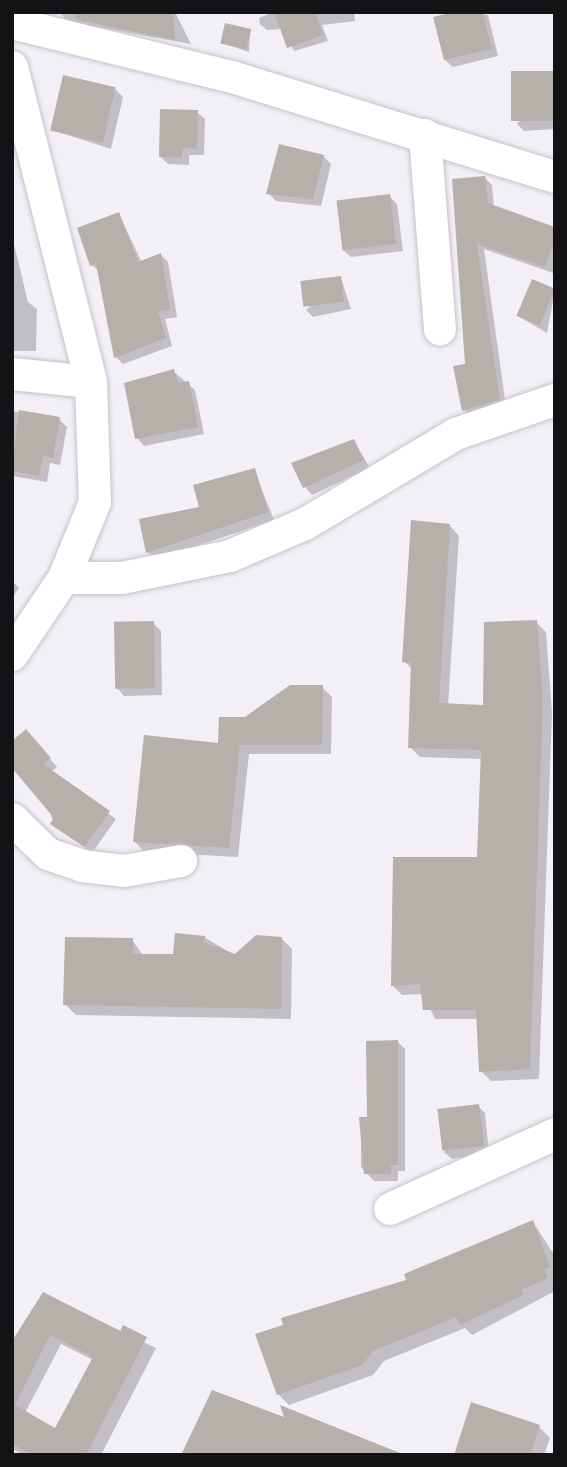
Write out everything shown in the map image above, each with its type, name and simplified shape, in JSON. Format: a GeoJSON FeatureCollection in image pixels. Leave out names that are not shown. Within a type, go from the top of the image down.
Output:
{"type":"FeatureCollection","features":[{"type":"Feature","properties":{"kind":"street"},"geometry":{"type":"LineString","coordinates":[[12,23],[232,77],[555,177]]}},
{"type":"Feature","properties":{"kind":"street"},"geometry":{"type":"LineString","coordinates":[[12,67],[91,382],[95,502],[65,578],[12,655]]}},
{"type":"Feature","properties":{"kind":"street"},"geometry":{"type":"LineString","coordinates":[[425,135],[440,328]]}},
{"type":"Feature","properties":{"kind":"street"},"geometry":{"type":"LineString","coordinates":[[12,374],[91,382]]}},
{"type":"Feature","properties":{"kind":"street"},"geometry":{"type":"LineString","coordinates":[[65,578],[122,578],[230,556],[305,524],[456,434],[555,400]]}},
{"type":"Feature","properties":{"kind":"street"},"geometry":{"type":"LineString","coordinates":[[12,819],[48,854],[82,866],[124,871],[181,861]]}},
{"type":"Feature","properties":{"kind":"street"},"geometry":{"type":"LineString","coordinates":[[390,1209],[555,1134]]}},
{"type":"Feature","properties":{"kind":"building"},"geometry":{"type":"Polygon","coordinates":[[[76,12],[173,12],[175,40],[76,20],[76,12]]]}},
{"type":"Feature","properties":{"kind":"building"},"geometry":{"type":"Polygon","coordinates":[[[274,12],[315,12],[323,35],[287,48],[274,12]]]}},
{"type":"Feature","properties":{"kind":"building"},"geometry":{"type":"Polygon","coordinates":[[[454,12],[483,12],[492,49],[444,60],[433,17],[454,12]]]}},
{"type":"Feature","properties":{"kind":"building"},"geometry":{"type":"Polygon","coordinates":[[[225,23],[251,29],[247,50],[220,43],[225,23]]]}},
{"type":"Feature","properties":{"kind":"building"},"geometry":{"type":"Polygon","coordinates":[[[511,71],[555,71],[555,121],[511,121],[511,71]]]}},
{"type":"Feature","properties":{"kind":"building"},"geometry":{"type":"Polygon","coordinates":[[[63,75],[116,87],[103,143],[50,131],[63,75]]]}},
{"type":"Feature","properties":{"kind":"building"},"geometry":{"type":"Polygon","coordinates":[[[160,109],[198,110],[197,149],[182,148],[182,158],[159,157],[160,109]]]}},
{"type":"Feature","properties":{"kind":"building"},"geometry":{"type":"Polygon","coordinates":[[[279,144],[324,155],[313,199],[266,194],[279,144]]]}},
{"type":"Feature","properties":{"kind":"building"},"geometry":{"type":"Polygon","coordinates":[[[485,176],[488,203],[555,227],[555,240],[545,267],[477,244],[500,400],[462,411],[453,366],[465,364],[452,179],[485,176]]]}},
{"type":"Feature","properties":{"kind":"building"},"geometry":{"type":"Polygon","coordinates":[[[390,194],[396,244],[342,250],[336,201],[390,194]]]}},
{"type":"Feature","properties":{"kind":"building"},"geometry":{"type":"Polygon","coordinates":[[[119,212],[138,262],[161,253],[170,310],[158,311],[166,338],[114,358],[96,264],[90,266],[77,228],[119,212]]]}},
{"type":"Feature","properties":{"kind":"building"},"geometry":{"type":"Polygon","coordinates":[[[341,276],[344,302],[303,307],[300,281],[341,276]]]}},
{"type":"Feature","properties":{"kind":"building"},"geometry":{"type":"Polygon","coordinates":[[[532,279],[555,289],[539,326],[516,316],[532,279]]]}},
{"type":"Feature","properties":{"kind":"building"},"geometry":{"type":"Polygon","coordinates":[[[174,369],[178,383],[189,381],[198,427],[135,439],[124,383],[174,369]]]}},
{"type":"Feature","properties":{"kind":"building"},"geometry":{"type":"Polygon","coordinates":[[[19,410],[60,417],[53,458],[43,456],[39,476],[12,471],[19,410]]]}},
{"type":"Feature","properties":{"kind":"building"},"geometry":{"type":"Polygon","coordinates":[[[354,439],[364,460],[303,488],[291,463],[354,439]]]}},
{"type":"Feature","properties":{"kind":"building"},"geometry":{"type":"Polygon","coordinates":[[[255,468],[268,512],[146,553],[139,519],[199,507],[193,485],[255,468]]]}},
{"type":"Feature","properties":{"kind":"building"},"geometry":{"type":"Polygon","coordinates":[[[411,520],[450,524],[439,703],[483,705],[484,622],[537,620],[543,701],[530,1069],[479,1072],[476,1010],[423,1010],[420,984],[391,986],[393,857],[477,857],[481,750],[408,748],[411,663],[402,662],[411,520]]]}},
{"type":"Feature","properties":{"kind":"building"},"geometry":{"type":"Polygon","coordinates":[[[154,621],[155,688],[115,689],[114,622],[154,621]]]}},
{"type":"Feature","properties":{"kind":"building"},"geometry":{"type":"Polygon","coordinates":[[[290,685],[323,685],[322,745],[240,745],[229,848],[133,842],[144,735],[218,743],[219,717],[245,717],[290,685]]]}},
{"type":"Feature","properties":{"kind":"building"},"geometry":{"type":"Polygon","coordinates":[[[26,729],[51,758],[43,764],[110,811],[84,847],[50,824],[54,818],[12,768],[12,741],[26,729]]]}},
{"type":"Feature","properties":{"kind":"building"},"geometry":{"type":"Polygon","coordinates":[[[175,933],[205,936],[204,942],[235,954],[256,935],[282,937],[281,1009],[63,1005],[65,937],[133,938],[133,954],[173,954],[175,933]]]}},
{"type":"Feature","properties":{"kind":"building"},"geometry":{"type":"Polygon","coordinates":[[[398,1040],[398,1165],[391,1165],[391,1174],[364,1174],[359,1117],[367,1117],[366,1041],[398,1040]]]}},
{"type":"Feature","properties":{"kind":"building"},"geometry":{"type":"Polygon","coordinates":[[[479,1104],[484,1146],[442,1151],[437,1109],[479,1104]]]}},
{"type":"Feature","properties":{"kind":"building"},"geometry":{"type":"Polygon","coordinates":[[[533,1220],[550,1267],[544,1270],[548,1278],[521,1290],[523,1295],[460,1325],[456,1317],[373,1351],[362,1365],[277,1395],[255,1334],[283,1325],[281,1318],[406,1280],[404,1274],[533,1220]]]}},
{"type":"Feature","properties":{"kind":"building"},"geometry":{"type":"Polygon","coordinates":[[[43,1292],[120,1331],[123,1325],[147,1337],[86,1455],[32,1455],[12,1444],[12,1341],[43,1292]],[[50,1335],[15,1405],[55,1428],[93,1357],[50,1335]]]}},
{"type":"Feature","properties":{"kind":"building"},"geometry":{"type":"Polygon","coordinates":[[[212,1390],[284,1417],[280,1405],[405,1455],[181,1455],[212,1390]]]}},
{"type":"Feature","properties":{"kind":"building"},"geometry":{"type":"Polygon","coordinates":[[[471,1402],[540,1425],[530,1455],[454,1455],[471,1402]]]}}]}
